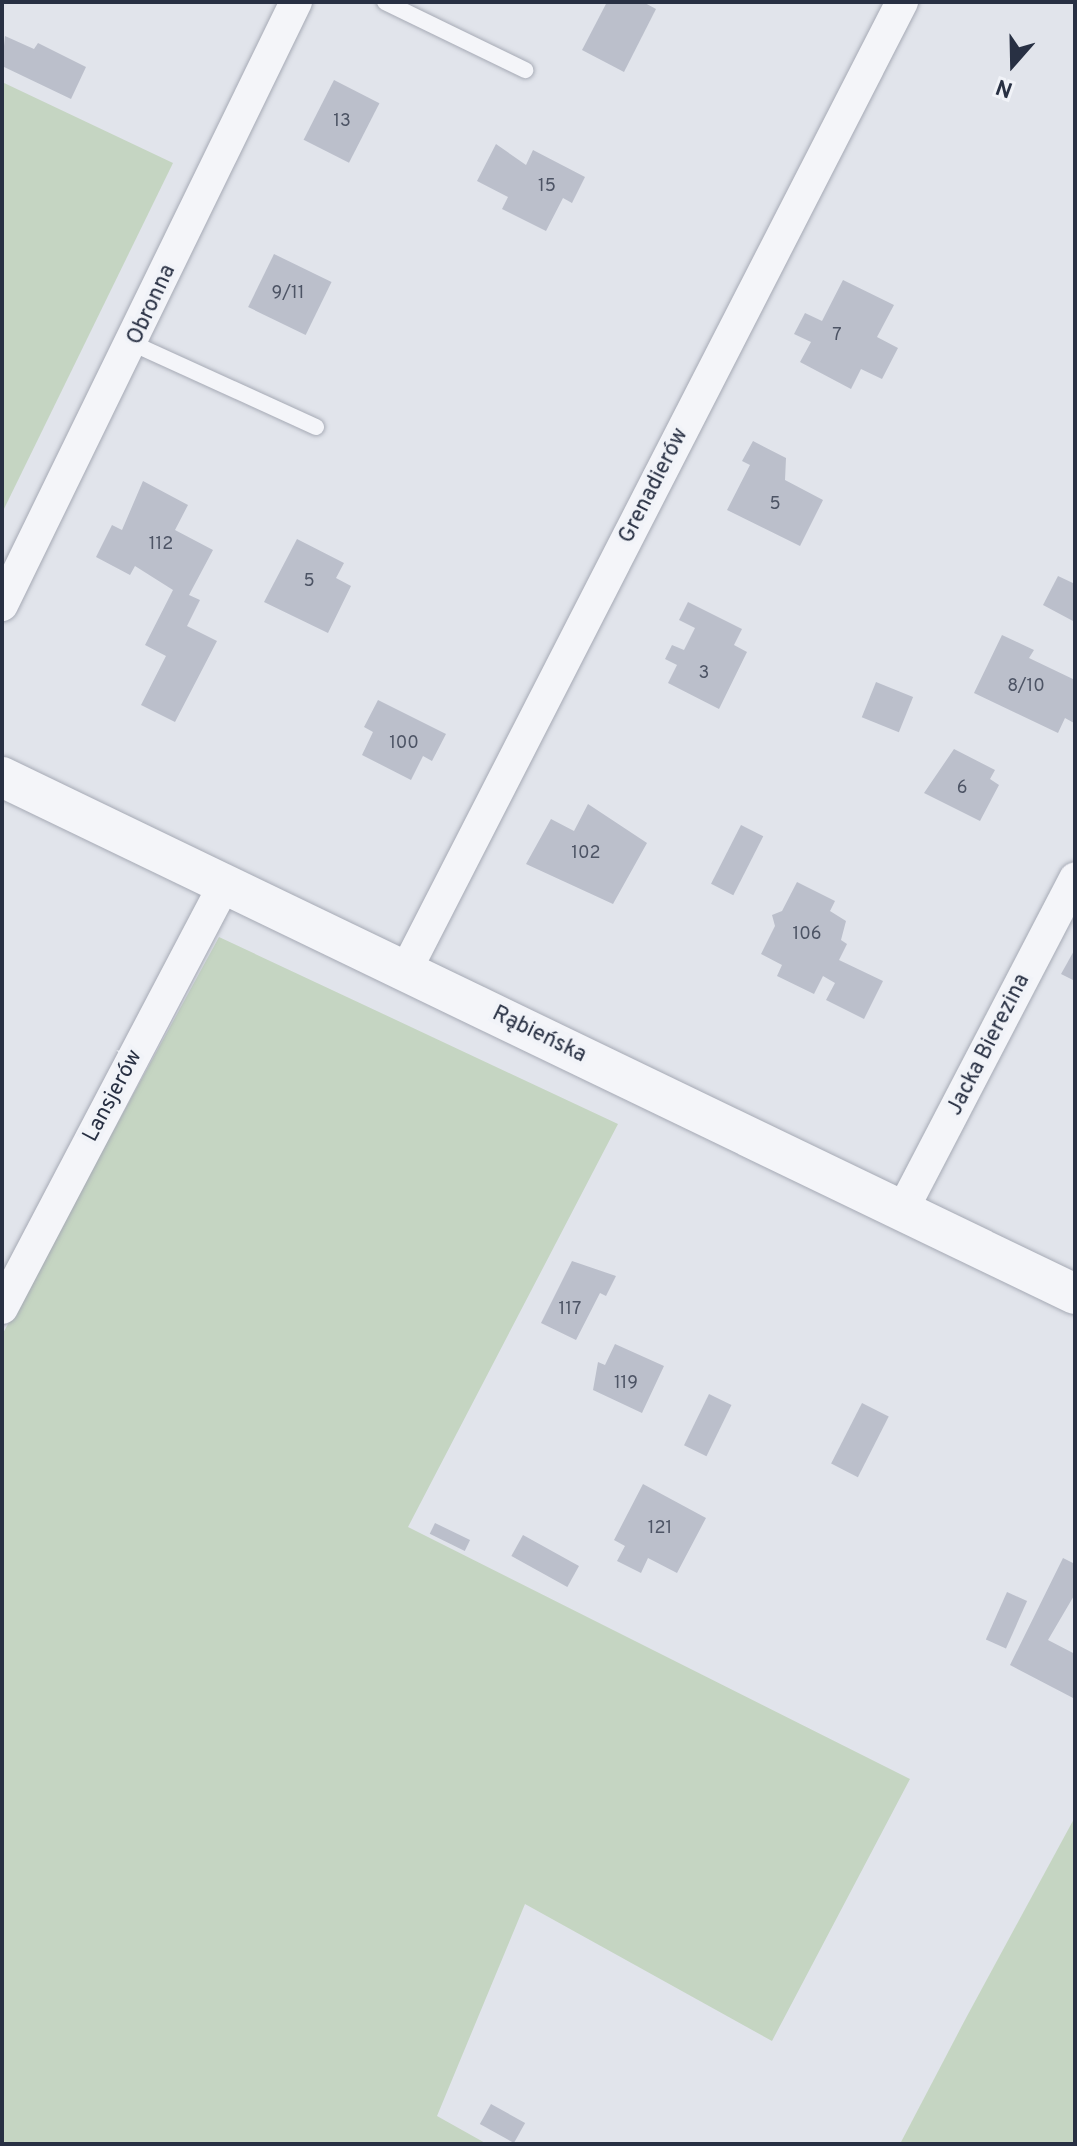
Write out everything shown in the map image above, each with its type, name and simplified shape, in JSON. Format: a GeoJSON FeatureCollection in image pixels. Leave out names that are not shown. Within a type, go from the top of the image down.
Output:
{"type":"FeatureCollection","features":[{"type":"Feature","properties":{"kind":"street","name":"Obronna"},"geometry":{"type":"LineString","coordinates":[[2,605],[134,344],[296,2]]}},
{"type":"Feature","properties":{"kind":"street","name":"Grenadierów"},"geometry":{"type":"LineString","coordinates":[[406,970],[902,2]]}},
{"type":"Feature","properties":{"kind":"street","name":"Rąbieńska"},"geometry":{"type":"LineString","coordinates":[[2,777],[1075,1294]]}},
{"type":"Feature","properties":{"kind":"street","name":"Jacka Bierezina"},"geometry":{"type":"LineString","coordinates":[[902,1211],[1075,878]]}},
{"type":"Feature","properties":{"kind":"street","name":"Lansjerów"},"geometry":{"type":"LineString","coordinates":[[2,1308],[225,884]]}},
{"type":"Feature","properties":{"kind":"lane"},"geometry":{"type":"LineString","coordinates":[[385,2],[525,70]]}},
{"type":"Feature","properties":{"kind":"lane"},"geometry":{"type":"LineString","coordinates":[[134,344],[316,427]]}},
{"type":"Feature","properties":{"kind":"green space"},"geometry":{"type":"Polygon","coordinates":[[[2,82],[173,163],[2,513],[2,82]]]}},
{"type":"Feature","properties":{"kind":"green space"},"geometry":{"type":"Polygon","coordinates":[[[219,937],[618,1124],[408,1527],[910,1779],[772,2041],[525,1904],[437,2116],[487,2144],[2,2144],[2,1335],[219,937]]]}},
{"type":"Feature","properties":{"kind":"green space"},"geometry":{"type":"Polygon","coordinates":[[[1075,1817],[1075,2144],[900,2144],[966,2018],[1075,1817]]]}},
{"type":"Feature","properties":{"kind":"building"},"geometry":{"type":"Polygon","coordinates":[[[607,2],[643,2],[656,9],[624,72],[582,50],[607,2]]]}},
{"type":"Feature","properties":{"kind":"building"},"geometry":{"type":"Polygon","coordinates":[[[5,36],[34,49],[38,43],[86,67],[71,99],[2,66],[5,36]]]}},
{"type":"Feature","properties":{"kind":"building"},"geometry":{"type":"Polygon","coordinates":[[[334,80],[379,103],[349,163],[304,140],[334,80]]]}},
{"type":"Feature","properties":{"kind":"building"},"geometry":{"type":"Polygon","coordinates":[[[496,144],[526,165],[533,150],[585,177],[572,203],[563,198],[546,231],[502,209],[508,197],[477,181],[496,144]]]}},
{"type":"Feature","properties":{"kind":"building"},"geometry":{"type":"Polygon","coordinates":[[[274,254],[332,282],[306,335],[248,307],[274,254]]]}},
{"type":"Feature","properties":{"kind":"building"},"geometry":{"type":"Polygon","coordinates":[[[843,280],[894,305],[877,337],[898,348],[882,379],[861,369],[851,389],[800,362],[811,342],[794,334],[805,313],[822,321],[843,280]]]}},
{"type":"Feature","properties":{"kind":"building"},"geometry":{"type":"Polygon","coordinates":[[[753,441],[786,458],[785,480],[823,500],[800,546],[727,510],[750,465],[742,461],[753,441]]]}},
{"type":"Feature","properties":{"kind":"building"},"geometry":{"type":"Polygon","coordinates":[[[143,481],[188,505],[175,530],[213,550],[189,595],[200,600],[187,626],[217,641],[175,722],[141,705],[166,656],[145,645],[173,590],[135,566],[130,575],[96,557],[112,525],[122,530],[143,481]]]}},
{"type":"Feature","properties":{"kind":"building"},"geometry":{"type":"Polygon","coordinates":[[[297,539],[344,563],[336,578],[351,586],[328,633],[264,602],[297,539]]]}},
{"type":"Feature","properties":{"kind":"building"},"geometry":{"type":"Polygon","coordinates":[[[1058,576],[1075,584],[1073,621],[1043,605],[1058,576]]]}},
{"type":"Feature","properties":{"kind":"building"},"geometry":{"type":"Polygon","coordinates":[[[688,602],[742,629],[734,645],[747,652],[719,709],[668,683],[677,665],[665,659],[672,645],[684,650],[695,628],[679,620],[688,602]]]}},
{"type":"Feature","properties":{"kind":"building"},"geometry":{"type":"Polygon","coordinates":[[[1002,635],[1034,650],[1029,658],[1075,680],[1074,723],[1065,718],[1058,733],[974,693],[1002,635]]]}},
{"type":"Feature","properties":{"kind":"building"},"geometry":{"type":"Polygon","coordinates":[[[876,682],[913,697],[899,732],[862,717],[876,682]]]}},
{"type":"Feature","properties":{"kind":"building"},"geometry":{"type":"Polygon","coordinates":[[[378,700],[446,734],[432,761],[423,756],[411,780],[362,755],[373,732],[364,727],[378,700]]]}},
{"type":"Feature","properties":{"kind":"building"},"geometry":{"type":"Polygon","coordinates":[[[954,749],[995,770],[990,779],[999,785],[980,821],[924,793],[954,749]]]}},
{"type":"Feature","properties":{"kind":"building"},"geometry":{"type":"Polygon","coordinates":[[[588,804],[647,843],[613,904],[526,864],[551,819],[574,831],[588,804]]]}},
{"type":"Feature","properties":{"kind":"building"},"geometry":{"type":"Polygon","coordinates":[[[741,825],[763,836],[733,895],[711,884],[741,825]]]}},
{"type":"Feature","properties":{"kind":"building"},"geometry":{"type":"Polygon","coordinates":[[[797,882],[835,901],[830,911],[846,921],[841,940],[847,944],[839,960],[883,981],[864,1019],[826,1000],[835,983],[823,976],[814,994],[777,976],[782,965],[761,954],[775,926],[772,915],[782,911],[797,882]]]}},
{"type":"Feature","properties":{"kind":"building"},"geometry":{"type":"Polygon","coordinates":[[[1075,949],[1075,981],[1061,974],[1075,949]]]}},
{"type":"Feature","properties":{"kind":"building"},"geometry":{"type":"Polygon","coordinates":[[[572,1261],[616,1276],[606,1296],[600,1293],[576,1340],[541,1323],[572,1261]]]}},
{"type":"Feature","properties":{"kind":"building"},"geometry":{"type":"Polygon","coordinates":[[[615,1344],[664,1366],[642,1413],[593,1390],[598,1362],[605,1365],[615,1344]]]}},
{"type":"Feature","properties":{"kind":"building"},"geometry":{"type":"Polygon","coordinates":[[[709,1394],[731,1405],[706,1456],[684,1445],[709,1394]]]}},
{"type":"Feature","properties":{"kind":"building"},"geometry":{"type":"Polygon","coordinates":[[[862,1403],[889,1417],[858,1477],[831,1464],[862,1403]]]}},
{"type":"Feature","properties":{"kind":"building"},"geometry":{"type":"Polygon","coordinates":[[[643,1484],[706,1518],[677,1573],[648,1558],[641,1573],[617,1561],[625,1546],[614,1540],[643,1484]]]}},
{"type":"Feature","properties":{"kind":"building"},"geometry":{"type":"Polygon","coordinates":[[[435,1523],[470,1540],[465,1551],[430,1534],[435,1523]]]}},
{"type":"Feature","properties":{"kind":"building"},"geometry":{"type":"Polygon","coordinates":[[[523,1535],[579,1566],[567,1587],[511,1556],[523,1535]]]}},
{"type":"Feature","properties":{"kind":"building"},"geometry":{"type":"Polygon","coordinates":[[[1063,1558],[1075,1564],[1075,1594],[1048,1640],[1075,1654],[1075,1699],[1010,1665],[1063,1558]]]}},
{"type":"Feature","properties":{"kind":"building"},"geometry":{"type":"Polygon","coordinates":[[[1007,1592],[1027,1601],[1006,1648],[986,1640],[1007,1592]]]}},
{"type":"Feature","properties":{"kind":"building"},"geometry":{"type":"Polygon","coordinates":[[[491,2104],[525,2123],[514,2143],[480,2124],[491,2104]]]}}]}
